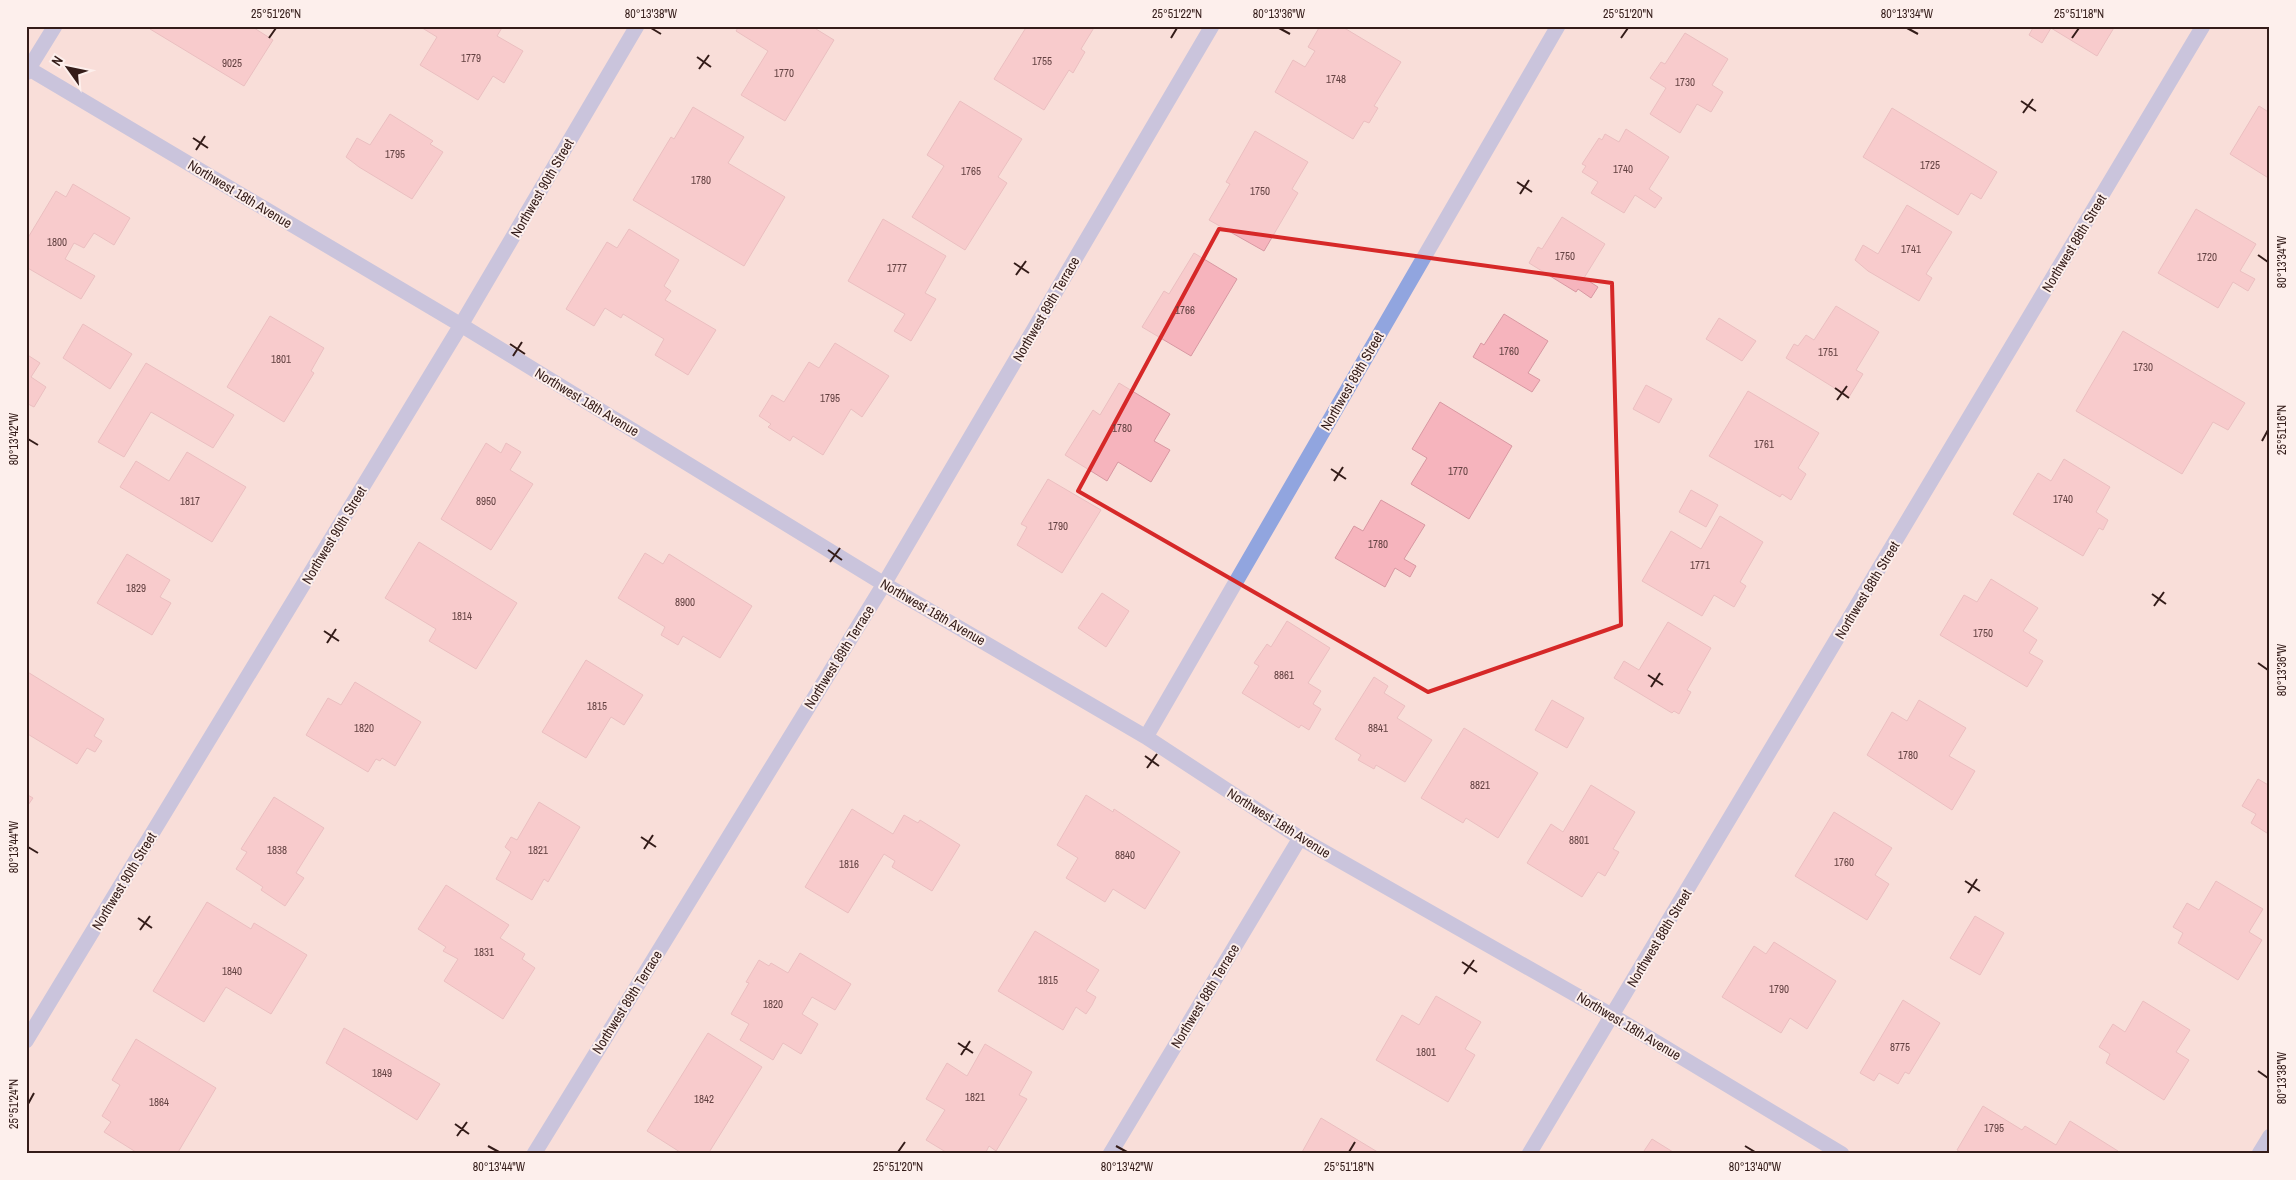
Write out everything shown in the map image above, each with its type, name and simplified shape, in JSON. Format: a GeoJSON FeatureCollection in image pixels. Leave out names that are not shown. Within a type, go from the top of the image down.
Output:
{"type":"FeatureCollection","features":[{"type":"Feature","properties":{"kind":"street"},"geometry":{"type":"LineString","coordinates":[[27,70],[55,26]]}},
{"type":"Feature","properties":{"kind":"street","name":"Northwest 90th Street"},"geometry":{"type":"LineString","coordinates":[[26,1041],[462,325],[638,26]]}},
{"type":"Feature","properties":{"kind":"street","name":"Northwest 89th Terrace"},"geometry":{"type":"LineString","coordinates":[[534,1154],[884,584],[1212,26]]}},
{"type":"Feature","properties":{"kind":"street","name":"Northwest 89th Street"},"geometry":{"type":"LineString","coordinates":[[1146,737],[1558,26]]}},
{"type":"Feature","properties":{"kind":"street","name":"Northwest 88th Street"},"geometry":{"type":"LineString","coordinates":[[1529,1154],[2203,26]]}},
{"type":"Feature","properties":{"kind":"street","name":"Northwest 18th Avenue"},"geometry":{"type":"LineString","coordinates":[[27,70],[462,325],[884,584],[1146,737],[1300,838],[1613,1016],[1842,1154]]}},
{"type":"Feature","properties":{"kind":"street","name":"Northwest 88th Terrace"},"geometry":{"type":"LineString","coordinates":[[1110,1154],[1300,838]]}},
{"type":"Feature","properties":{"kind":"street"},"geometry":{"type":"LineString","coordinates":[[2259,1154],[2270,1136]]}},
{"type":"Feature","properties":{"kind":"highlighted area"},"geometry":{"type":"Polygon","coordinates":[[[1219,229],[1612,283],[1621,625],[1428,692],[1078,491],[1219,229]]]}},
{"type":"Feature","properties":{"kind":"building"},"geometry":{"type":"Polygon","coordinates":[[[152,26],[251,26],[273,40],[244,86],[150,29],[152,26]]]}},
{"type":"Feature","properties":{"kind":"building"},"geometry":{"type":"Polygon","coordinates":[[[419,26],[503,26],[497,36],[523,51],[504,83],[493,76],[478,100],[420,65],[437,37],[419,26]]]}},
{"type":"Feature","properties":{"kind":"building"},"geometry":{"type":"Polygon","coordinates":[[[739,26],[818,26],[816,29],[834,40],[785,121],[741,95],[768,51],[736,31],[739,26]]]}},
{"type":"Feature","properties":{"kind":"building"},"geometry":{"type":"Polygon","coordinates":[[[1027,26],[1095,26],[1081,49],[1085,52],[1073,73],[1069,70],[1044,110],[994,79],[1027,26]]]}},
{"type":"Feature","properties":{"kind":"building"},"geometry":{"type":"Polygon","coordinates":[[[1320,26],[1341,26],[1401,62],[1374,106],[1378,108],[1369,123],[1364,121],[1353,139],[1275,92],[1293,60],[1305,67],[1315,51],[1308,47],[1320,26]]]}},
{"type":"Feature","properties":{"kind":"building"},"geometry":{"type":"Polygon","coordinates":[[[2034,26],[2115,26],[2097,56],[2051,28],[2042,43],[2029,35],[2034,26]]]}},
{"type":"Feature","properties":{"kind":"building"},"geometry":{"type":"Polygon","coordinates":[[[1685,33],[1728,59],[1712,85],[1723,92],[1711,112],[1697,104],[1680,133],[1650,114],[1666,88],[1650,78],[1661,62],[1665,64],[1685,33]]]}},
{"type":"Feature","properties":{"kind":"building"},"geometry":{"type":"Polygon","coordinates":[[[960,101],[1022,139],[998,177],[1007,183],[965,250],[912,217],[944,166],[927,155],[960,101]]]}},
{"type":"Feature","properties":{"kind":"building"},"geometry":{"type":"Polygon","coordinates":[[[2259,106],[2270,113],[2270,179],[2230,154],[2259,106]]]}},
{"type":"Feature","properties":{"kind":"building"},"geometry":{"type":"Polygon","coordinates":[[[693,107],[744,137],[728,163],[785,197],[744,266],[633,200],[671,137],[674,139],[693,107]]]}},
{"type":"Feature","properties":{"kind":"building"},"geometry":{"type":"Polygon","coordinates":[[[1892,108],[1997,172],[1981,199],[1971,193],[1958,215],[1863,157],[1892,108]]]}},
{"type":"Feature","properties":{"kind":"building"},"geometry":{"type":"Polygon","coordinates":[[[390,114],[433,141],[430,144],[443,152],[412,199],[346,157],[357,138],[370,145],[390,114]]]}},
{"type":"Feature","properties":{"kind":"building"},"geometry":{"type":"Polygon","coordinates":[[[1626,129],[1669,157],[1649,189],[1662,198],[1655,208],[1635,195],[1624,213],[1591,193],[1598,182],[1582,172],[1586,166],[1582,164],[1599,138],[1602,140],[1605,134],[1619,142],[1626,129]]]}},
{"type":"Feature","properties":{"kind":"building"},"geometry":{"type":"Polygon","coordinates":[[[1255,131],[1308,162],[1292,189],[1298,193],[1264,251],[1209,220],[1230,184],[1226,182],[1255,131]]]}},
{"type":"Feature","properties":{"kind":"building"},"geometry":{"type":"Polygon","coordinates":[[[73,184],[130,218],[114,245],[94,233],[84,248],[74,243],[65,259],[95,276],[81,299],[26,267],[26,241],[56,191],[66,197],[73,184]]]}},
{"type":"Feature","properties":{"kind":"building"},"geometry":{"type":"Polygon","coordinates":[[[1907,205],[1952,232],[1926,274],[1932,278],[1919,301],[1868,271],[1855,260],[1863,245],[1878,254],[1907,205]]]}},
{"type":"Feature","properties":{"kind":"building"},"geometry":{"type":"Polygon","coordinates":[[[2196,209],[2256,244],[2240,271],[2255,279],[2248,291],[2233,282],[2218,308],[2158,273],[2196,209]]]}},
{"type":"Feature","properties":{"kind":"building"},"geometry":{"type":"Polygon","coordinates":[[[1562,217],[1605,244],[1584,278],[1598,287],[1591,298],[1578,289],[1576,292],[1529,263],[1538,247],[1542,249],[1562,217]]]}},
{"type":"Feature","properties":{"kind":"building"},"geometry":{"type":"Polygon","coordinates":[[[883,219],[946,256],[925,293],[936,299],[911,341],[894,331],[905,314],[848,281],[883,219]]]}},
{"type":"Feature","properties":{"kind":"building"},"geometry":{"type":"Polygon","coordinates":[[[629,229],[679,260],[664,286],[671,291],[665,300],[716,330],[688,375],[655,355],[664,339],[623,314],[621,318],[605,308],[594,326],[566,309],[607,242],[617,248],[629,229]]]}},
{"type":"Feature","properties":{"kind":"building"},"geometry":{"type":"Polygon","coordinates":[[[1194,253],[1237,279],[1191,356],[1142,327],[1164,291],[1169,294],[1194,253]]]}},
{"type":"Feature","properties":{"kind":"building"},"geometry":{"type":"Polygon","coordinates":[[[1836,306],[1879,332],[1856,370],[1863,374],[1849,397],[1786,358],[1794,344],[1798,346],[1806,335],[1814,340],[1836,306]]]}},
{"type":"Feature","properties":{"kind":"building"},"geometry":{"type":"Polygon","coordinates":[[[1504,314],[1548,341],[1528,373],[1540,380],[1532,392],[1473,357],[1481,343],[1484,345],[1504,314]]]}},
{"type":"Feature","properties":{"kind":"building"},"geometry":{"type":"Polygon","coordinates":[[[270,316],[324,348],[311,371],[314,373],[284,422],[227,387],[270,316]]]}},
{"type":"Feature","properties":{"kind":"building"},"geometry":{"type":"Polygon","coordinates":[[[1719,318],[1756,341],[1742,361],[1706,339],[1719,318]]]}},
{"type":"Feature","properties":{"kind":"building"},"geometry":{"type":"Polygon","coordinates":[[[83,324],[132,354],[110,389],[63,358],[83,324]]]}},
{"type":"Feature","properties":{"kind":"building"},"geometry":{"type":"Polygon","coordinates":[[[2123,331],[2245,403],[2228,430],[2213,422],[2182,474],[2076,411],[2123,331]]]}},
{"type":"Feature","properties":{"kind":"building"},"geometry":{"type":"Polygon","coordinates":[[[835,343],[889,376],[862,417],[851,409],[823,455],[793,436],[790,441],[768,427],[771,424],[759,416],[772,395],[784,402],[809,362],[819,368],[835,343]]]}},
{"type":"Feature","properties":{"kind":"building"},"geometry":{"type":"Polygon","coordinates":[[[26,354],[40,363],[31,377],[46,387],[34,407],[26,403],[26,354]]]}},
{"type":"Feature","properties":{"kind":"building"},"geometry":{"type":"Polygon","coordinates":[[[146,363],[234,415],[213,448],[151,412],[124,457],[98,442],[146,363]]]}},
{"type":"Feature","properties":{"kind":"building"},"geometry":{"type":"Polygon","coordinates":[[[1119,383],[1170,414],[1154,441],[1170,450],[1151,482],[1118,462],[1107,481],[1065,455],[1093,410],[1100,415],[1119,383]]]}},
{"type":"Feature","properties":{"kind":"building"},"geometry":{"type":"Polygon","coordinates":[[[1646,385],[1672,399],[1659,423],[1633,409],[1646,385]]]}},
{"type":"Feature","properties":{"kind":"building"},"geometry":{"type":"Polygon","coordinates":[[[1748,391],[1819,433],[1798,468],[1806,474],[1791,500],[1782,494],[1780,497],[1709,456],[1748,391]]]}},
{"type":"Feature","properties":{"kind":"building"},"geometry":{"type":"Polygon","coordinates":[[[1440,402],[1512,446],[1469,519],[1411,484],[1427,458],[1412,449],[1440,402]]]}},
{"type":"Feature","properties":{"kind":"building"},"geometry":{"type":"Polygon","coordinates":[[[486,443],[501,453],[506,443],[521,452],[510,470],[533,484],[491,550],[441,519],[486,443]]]}},
{"type":"Feature","properties":{"kind":"building"},"geometry":{"type":"Polygon","coordinates":[[[187,452],[246,487],[212,542],[120,487],[136,461],[169,481],[187,452]]]}},
{"type":"Feature","properties":{"kind":"building"},"geometry":{"type":"Polygon","coordinates":[[[2064,459],[2110,487],[2096,512],[2108,520],[2103,530],[2099,528],[2083,556],[2013,514],[2038,473],[2051,481],[2064,459]]]}},
{"type":"Feature","properties":{"kind":"building"},"geometry":{"type":"Polygon","coordinates":[[[1048,479],[1101,510],[1062,573],[1017,545],[1027,527],[1021,524],[1048,479]]]}},
{"type":"Feature","properties":{"kind":"building"},"geometry":{"type":"Polygon","coordinates":[[[1691,490],[1718,505],[1706,527],[1679,512],[1691,490]]]}},
{"type":"Feature","properties":{"kind":"building"},"geometry":{"type":"Polygon","coordinates":[[[1381,500],[1425,525],[1404,559],[1416,566],[1410,577],[1395,568],[1385,587],[1335,558],[1354,526],[1363,531],[1381,500]]]}},
{"type":"Feature","properties":{"kind":"building"},"geometry":{"type":"Polygon","coordinates":[[[1720,516],[1763,542],[1740,582],[1746,586],[1734,607],[1714,595],[1702,616],[1642,581],[1671,531],[1701,549],[1720,516]]]}},
{"type":"Feature","properties":{"kind":"building"},"geometry":{"type":"Polygon","coordinates":[[[419,542],[517,603],[476,669],[429,641],[436,629],[385,598],[419,542]]]}},
{"type":"Feature","properties":{"kind":"building"},"geometry":{"type":"Polygon","coordinates":[[[645,553],[663,564],[669,554],[752,606],[720,658],[683,636],[678,645],[661,635],[665,627],[618,598],[645,553]]]}},
{"type":"Feature","properties":{"kind":"building"},"geometry":{"type":"Polygon","coordinates":[[[127,554],[170,580],[160,597],[171,603],[152,635],[97,603],[127,554]]]}},
{"type":"Feature","properties":{"kind":"building"},"geometry":{"type":"Polygon","coordinates":[[[1991,579],[2038,608],[2023,631],[2037,640],[2029,653],[2043,661],[2027,687],[1940,635],[1964,595],[1977,602],[1991,579]]]}},
{"type":"Feature","properties":{"kind":"building"},"geometry":{"type":"Polygon","coordinates":[[[1102,593],[1129,611],[1106,647],[1078,628],[1102,593]]]}},
{"type":"Feature","properties":{"kind":"building"},"geometry":{"type":"Polygon","coordinates":[[[1287,621],[1330,648],[1308,683],[1321,691],[1313,704],[1321,709],[1309,730],[1301,725],[1299,728],[1242,693],[1259,666],[1254,663],[1267,644],[1271,647],[1287,621]]]}},
{"type":"Feature","properties":{"kind":"building"},"geometry":{"type":"Polygon","coordinates":[[[1668,622],[1711,648],[1687,690],[1691,692],[1679,714],[1674,711],[1672,713],[1614,678],[1624,661],[1639,670],[1668,622]]]}},
{"type":"Feature","properties":{"kind":"building"},"geometry":{"type":"Polygon","coordinates":[[[586,660],[643,695],[624,725],[611,717],[586,758],[542,732],[586,660]]]}},
{"type":"Feature","properties":{"kind":"building"},"geometry":{"type":"Polygon","coordinates":[[[26,671],[104,719],[94,736],[102,741],[95,752],[87,748],[77,764],[26,733],[26,671]]]}},
{"type":"Feature","properties":{"kind":"building"},"geometry":{"type":"Polygon","coordinates":[[[1374,677],[1388,686],[1384,693],[1405,706],[1397,718],[1432,740],[1405,782],[1376,765],[1374,769],[1358,760],[1361,755],[1335,739],[1374,677]]]}},
{"type":"Feature","properties":{"kind":"building"},"geometry":{"type":"Polygon","coordinates":[[[355,682],[421,722],[395,766],[382,758],[380,761],[376,759],[368,772],[306,735],[328,698],[341,705],[355,682]]]}},
{"type":"Feature","properties":{"kind":"building"},"geometry":{"type":"Polygon","coordinates":[[[1552,700],[1584,718],[1567,748],[1535,730],[1552,700]]]}},
{"type":"Feature","properties":{"kind":"building"},"geometry":{"type":"Polygon","coordinates":[[[1919,700],[1966,728],[1949,756],[1975,771],[1952,810],[1867,755],[1892,712],[1907,721],[1919,700]]]}},
{"type":"Feature","properties":{"kind":"building"},"geometry":{"type":"Polygon","coordinates":[[[1464,728],[1538,773],[1498,838],[1466,818],[1463,823],[1421,798],[1464,728]]]}},
{"type":"Feature","properties":{"kind":"building"},"geometry":{"type":"Polygon","coordinates":[[[2258,779],[2270,786],[2270,835],[2251,823],[2256,814],[2242,806],[2258,779]]]}},
{"type":"Feature","properties":{"kind":"building"},"geometry":{"type":"Polygon","coordinates":[[[1591,785],[1635,812],[1613,849],[1619,852],[1605,876],[1598,872],[1582,897],[1527,863],[1551,824],[1563,832],[1591,785]]]}},
{"type":"Feature","properties":{"kind":"building"},"geometry":{"type":"Polygon","coordinates":[[[26,794],[33,798],[26,808],[26,794]]]}},
{"type":"Feature","properties":{"kind":"building"},"geometry":{"type":"Polygon","coordinates":[[[1086,795],[1113,812],[1114,809],[1180,852],[1145,909],[1113,889],[1105,902],[1066,878],[1078,858],[1057,845],[1086,795]]]}},
{"type":"Feature","properties":{"kind":"building"},"geometry":{"type":"Polygon","coordinates":[[[274,797],[324,828],[296,873],[304,878],[285,906],[261,890],[263,887],[236,869],[247,852],[241,849],[274,797]]]}},
{"type":"Feature","properties":{"kind":"building"},"geometry":{"type":"Polygon","coordinates":[[[539,802],[580,827],[548,882],[544,879],[532,900],[496,879],[511,852],[505,847],[511,837],[517,840],[539,802]]]}},
{"type":"Feature","properties":{"kind":"building"},"geometry":{"type":"Polygon","coordinates":[[[852,809],[893,834],[904,815],[918,823],[920,820],[960,845],[932,891],[892,867],[895,861],[884,854],[848,913],[805,887],[852,809]]]}},
{"type":"Feature","properties":{"kind":"building"},"geometry":{"type":"Polygon","coordinates":[[[1834,812],[1892,848],[1875,875],[1889,884],[1867,920],[1795,876],[1834,812]]]}},
{"type":"Feature","properties":{"kind":"building"},"geometry":{"type":"Polygon","coordinates":[[[2216,881],[2263,909],[2249,932],[2262,940],[2238,980],[2178,943],[2183,933],[2173,927],[2187,903],[2199,910],[2216,881]]]}},
{"type":"Feature","properties":{"kind":"building"},"geometry":{"type":"Polygon","coordinates":[[[446,885],[509,925],[500,938],[525,954],[522,959],[535,968],[503,1019],[444,981],[458,959],[443,951],[446,947],[418,929],[446,885]]]}},
{"type":"Feature","properties":{"kind":"building"},"geometry":{"type":"Polygon","coordinates":[[[207,902],[251,929],[254,923],[307,955],[271,1014],[226,987],[204,1022],[153,991],[207,902]]]}},
{"type":"Feature","properties":{"kind":"building"},"geometry":{"type":"Polygon","coordinates":[[[1975,916],[2004,933],[1980,975],[1950,958],[1975,916]]]}},
{"type":"Feature","properties":{"kind":"building"},"geometry":{"type":"Polygon","coordinates":[[[1035,931],[1099,970],[1086,991],[1096,997],[1092,1005],[1086,1014],[1076,1007],[1063,1030],[998,991],[1035,931]]]}},
{"type":"Feature","properties":{"kind":"building"},"geometry":{"type":"Polygon","coordinates":[[[1774,942],[1836,981],[1807,1029],[1790,1018],[1781,1033],[1722,997],[1754,946],[1766,954],[1774,942]]]}},
{"type":"Feature","properties":{"kind":"building"},"geometry":{"type":"Polygon","coordinates":[[[800,953],[851,984],[835,1010],[812,997],[802,1014],[818,1024],[801,1054],[783,1043],[773,1060],[740,1040],[749,1024],[731,1014],[749,983],[746,982],[759,960],[769,966],[771,963],[788,973],[800,953]]]}},
{"type":"Feature","properties":{"kind":"building"},"geometry":{"type":"Polygon","coordinates":[[[1436,996],[1481,1022],[1465,1049],[1475,1055],[1448,1102],[1376,1060],[1402,1015],[1419,1025],[1436,996]]]}},
{"type":"Feature","properties":{"kind":"building"},"geometry":{"type":"Polygon","coordinates":[[[1903,1000],[1940,1023],[1909,1074],[1905,1072],[1898,1084],[1879,1073],[1874,1081],[1860,1073],[1903,1000]]]}},
{"type":"Feature","properties":{"kind":"building"},"geometry":{"type":"Polygon","coordinates":[[[2143,1001],[2190,1030],[2176,1052],[2189,1060],[2164,1100],[2106,1063],[2110,1054],[2099,1047],[2113,1024],[2125,1032],[2143,1001]]]}},
{"type":"Feature","properties":{"kind":"building"},"geometry":{"type":"Polygon","coordinates":[[[344,1028],[440,1084],[417,1120],[326,1063],[344,1028]]]}},
{"type":"Feature","properties":{"kind":"building"},"geometry":{"type":"Polygon","coordinates":[[[708,1033],[762,1067],[708,1154],[683,1154],[647,1131],[708,1033]]]}},
{"type":"Feature","properties":{"kind":"building"},"geometry":{"type":"Polygon","coordinates":[[[136,1039],[216,1088],[177,1154],[139,1154],[104,1132],[111,1122],[102,1116],[120,1085],[112,1080],[136,1039]]]}},
{"type":"Feature","properties":{"kind":"building"},"geometry":{"type":"Polygon","coordinates":[[[985,1044],[1032,1072],[1019,1095],[1027,1099],[996,1151],[989,1146],[985,1154],[949,1154],[926,1140],[945,1110],[926,1099],[947,1063],[967,1076],[985,1044]]]}},
{"type":"Feature","properties":{"kind":"building"},"geometry":{"type":"Polygon","coordinates":[[[1983,1106],[2022,1130],[2025,1126],[2056,1145],[2070,1121],[2118,1151],[2117,1154],[1963,1154],[1957,1150],[1983,1106]]]}},
{"type":"Feature","properties":{"kind":"building"},"geometry":{"type":"Polygon","coordinates":[[[1321,1118],[1381,1154],[1301,1154],[1321,1118]]]}},
{"type":"Feature","properties":{"kind":"building"},"geometry":{"type":"Polygon","coordinates":[[[1652,1139],[1673,1152],[1675,1154],[1642,1154],[1652,1139]]]}}]}
